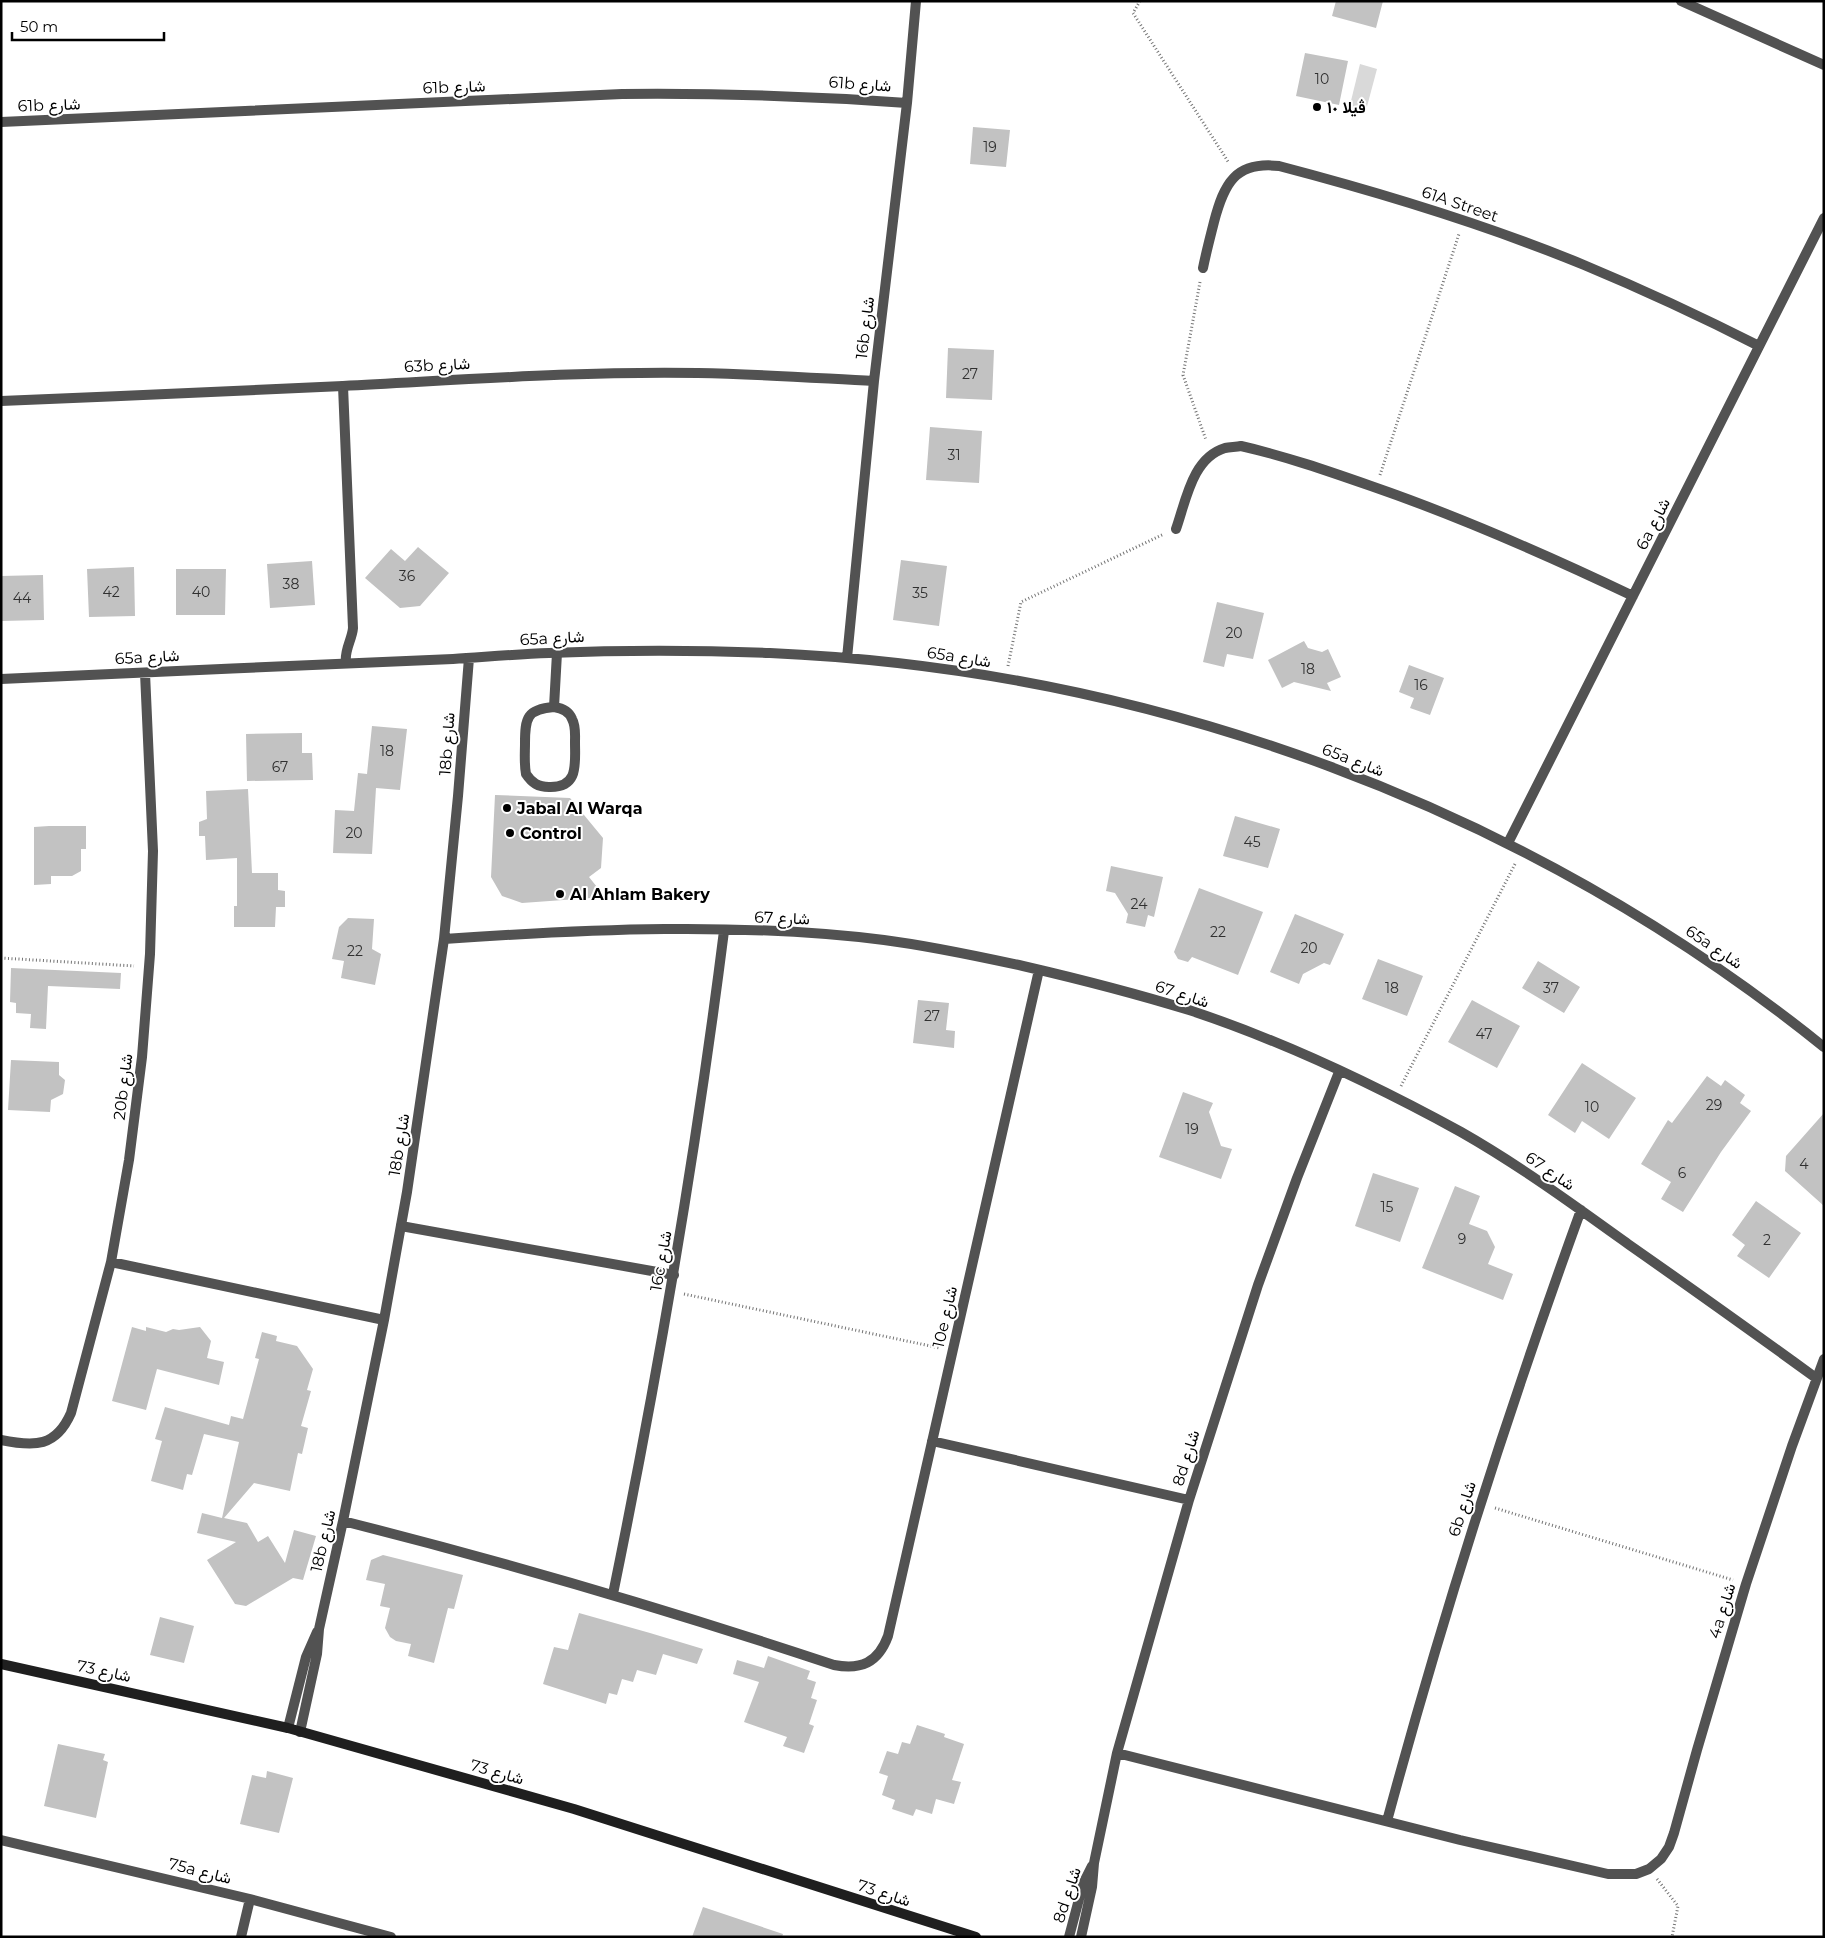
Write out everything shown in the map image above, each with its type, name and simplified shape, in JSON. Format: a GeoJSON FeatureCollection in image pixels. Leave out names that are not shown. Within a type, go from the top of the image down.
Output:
{"type":"FeatureCollection","features":[{"type":"Feature","properties":{"kind":"street","name":"16b شارع"},"geometry":{"type":"LineString","coordinates":[[847,658],[874,382],[907,103],[916,1]]}},
{"type":"Feature","properties":{"kind":"street"},"geometry":{"type":"LineString","coordinates":[[1681,1],[1824,66]]}},
{"type":"Feature","properties":{"kind":"street","name":"61b شارع"},"geometry":{"type":"LineString","coordinates":[[1,122],[622,94],[718,93],[813,96],[907,103]]}},
{"type":"Feature","properties":{"kind":"street","name":"61A Street"},"geometry":{"type":"LineString","coordinates":[[1236,174],[1249,167],[1264,164],[1279,166],[1348,184],[1464,220],[1591,268],[1701,317],[1759,346]]}},
{"type":"Feature","properties":{"kind":"street"},"geometry":{"type":"LineString","coordinates":[[1203,268],[1220,199],[1226,186],[1236,174]]}},
{"type":"Feature","properties":{"kind":"street","name":"6a شارع"},"geometry":{"type":"LineString","coordinates":[[1508,843],[1824,218]]}},
{"type":"Feature","properties":{"kind":"street","name":"63b شارع"},"geometry":{"type":"LineString","coordinates":[[1,400],[343,386],[520,376],[608,374],[726,374],[874,382]]}},
{"type":"Feature","properties":{"kind":"street"},"geometry":{"type":"LineString","coordinates":[[343,386],[353,628],[346,652],[346,663]]}},
{"type":"Feature","properties":{"kind":"street"},"geometry":{"type":"LineString","coordinates":[[1176,529],[1193,479],[1200,466],[1212,455],[1225,448],[1241,446],[1334,473],[1486,528],[1633,596]]}},
{"type":"Feature","properties":{"kind":"street","name":"65a شارع"},"geometry":{"type":"LineString","coordinates":[[1,679],[557,653],[696,650],[847,658],[900,663],[1005,679],[1129,705],[1206,726],[1283,750],[1433,808],[1522,850],[1653,924],[1715,965],[1824,1047]]}},
{"type":"Feature","properties":{"kind":"street"},"geometry":{"type":"LineString","coordinates":[[554,707],[557,653]]}},
{"type":"Feature","properties":{"kind":"street","name":"18b شارع"},"geometry":{"type":"LineString","coordinates":[[300,1732],[317,1654],[319,1629],[384,1320],[401,1226],[444,939],[458,796],[468,658]]}},
{"type":"Feature","properties":{"kind":"street","name":"20b شارع"},"geometry":{"type":"LineString","coordinates":[[1,1440],[33,1445],[43,1442],[61,1431],[67,1422],[111,1262],[129,1160],[142,1057],[150,968],[153,851],[145,673]]}},
{"type":"Feature","properties":{"kind":"street"},"geometry":{"type":"LineString","coordinates":[[554,707],[561,708],[573,719],[574,773],[569,781],[562,785],[542,787],[536,785],[526,774],[525,727],[530,714],[536,710],[554,707]]}},
{"type":"Feature","properties":{"kind":"street","name":"شارع 67"},"geometry":{"type":"LineString","coordinates":[[444,939],[632,930],[804,933],[883,940],[962,952],[1116,988],[1192,1011],[1266,1039],[1395,1097],[1486,1147],[1581,1210],[1816,1378]]}},
{"type":"Feature","properties":{"kind":"street","name":"16c شارع"},"geometry":{"type":"LineString","coordinates":[[613,1594],[674,1275],[710,1046],[724,931]]}},
{"type":"Feature","properties":{"kind":"street","name":"10e شارع"},"geometry":{"type":"LineString","coordinates":[[613,1594],[834,1665],[856,1667],[867,1663],[877,1656],[884,1647],[1039,970]]}},
{"type":"Feature","properties":{"kind":"street","name":"8d شارع"},"geometry":{"type":"LineString","coordinates":[[1081,1937],[1117,1753],[1189,1500],[1258,1285],[1297,1178],[1339,1072]]}},
{"type":"Feature","properties":{"kind":"street","name":"6b شارع"},"geometry":{"type":"LineString","coordinates":[[1387,1821],[1444,1618],[1479,1504],[1539,1325],[1581,1210]]}},
{"type":"Feature","properties":{"kind":"street"},"geometry":{"type":"LineString","coordinates":[[401,1226],[674,1275]]}},
{"type":"Feature","properties":{"kind":"street"},"geometry":{"type":"LineString","coordinates":[[111,1262],[384,1320]]}},
{"type":"Feature","properties":{"kind":"street","name":"4a شارع"},"geometry":{"type":"LineString","coordinates":[[1649,1869],[1669,1847],[1674,1833],[1699,1740],[1746,1584],[1824,1359]]}},
{"type":"Feature","properties":{"kind":"street"},"geometry":{"type":"LineString","coordinates":[[932,1441],[1189,1500]]}},
{"type":"Feature","properties":{"kind":"street"},"geometry":{"type":"LineString","coordinates":[[343,1521],[613,1594]]}},
{"type":"Feature","properties":{"kind":"street","name":"18b شارع"},"geometry":{"type":"LineString","coordinates":[[288,1728],[306,1657],[319,1629]]}},
{"type":"Feature","properties":{"kind":"street","name":"شارع 73"},"geometry":{"type":"LineString","coordinates":[[1,1664],[288,1728],[574,1809],[976,1937]]}},
{"type":"Feature","properties":{"kind":"street"},"geometry":{"type":"LineString","coordinates":[[1117,1753],[1460,1840],[1608,1874],[1636,1874],[1649,1869]]}},
{"type":"Feature","properties":{"kind":"street","name":"75a شارع"},"geometry":{"type":"LineString","coordinates":[[1,1840],[250,1899],[391,1937]]}},
{"type":"Feature","properties":{"kind":"street","name":"8d شارع"},"geometry":{"type":"LineString","coordinates":[[1069,1937],[1083,1884],[1094,1863]]}},
{"type":"Feature","properties":{"kind":"street"},"geometry":{"type":"LineString","coordinates":[[240,1937],[250,1899]]}},
{"type":"Feature","properties":{"kind":"path"},"geometry":{"type":"LineString","coordinates":[[1140,1],[1133,13],[1236,174]]}},
{"type":"Feature","properties":{"kind":"path"},"geometry":{"type":"LineString","coordinates":[[1376,488],[1464,220]]}},
{"type":"Feature","properties":{"kind":"path"},"geometry":{"type":"LineString","coordinates":[[1203,268],[1183,375],[1212,455]]}},
{"type":"Feature","properties":{"kind":"path"},"geometry":{"type":"LineString","coordinates":[[1005,679],[1021,602],[1176,529]]}},
{"type":"Feature","properties":{"kind":"path"},"geometry":{"type":"LineString","coordinates":[[1395,1097],[1522,850]]}},
{"type":"Feature","properties":{"kind":"path"},"geometry":{"type":"LineString","coordinates":[[1,958],[150,968]]}},
{"type":"Feature","properties":{"kind":"path"},"geometry":{"type":"LineString","coordinates":[[671,1292],[953,1350]]}},
{"type":"Feature","properties":{"kind":"path"},"geometry":{"type":"LineString","coordinates":[[1479,1504],[1746,1584]]}},
{"type":"Feature","properties":{"kind":"path"},"geometry":{"type":"LineString","coordinates":[[1649,1869],[1678,1906],[1672,1937]]}},
{"type":"Feature","properties":{"kind":"shaded area"},"geometry":{"type":"Polygon","coordinates":[[[1360,64],[1377,69],[1365,114],[1349,109],[1360,64]]]}},
{"type":"Feature","properties":{"kind":"building"},"geometry":{"type":"Polygon","coordinates":[[[1336,1],[1383,1],[1376,28],[1332,16],[1336,1]]]}},
{"type":"Feature","properties":{"kind":"building"},"geometry":{"type":"Polygon","coordinates":[[[1305,53],[1348,61],[1339,105],[1296,96],[1305,53]]]}},
{"type":"Feature","properties":{"kind":"building"},"geometry":{"type":"Polygon","coordinates":[[[973,127],[1010,130],[1006,167],[970,164],[973,127]]]}},
{"type":"Feature","properties":{"kind":"building"},"geometry":{"type":"Polygon","coordinates":[[[948,348],[994,350],[992,400],[946,398],[948,348]]]}},
{"type":"Feature","properties":{"kind":"building"},"geometry":{"type":"Polygon","coordinates":[[[930,427],[982,431],[979,483],[926,480],[930,427]]]}},
{"type":"Feature","properties":{"kind":"building"},"geometry":{"type":"Polygon","coordinates":[[[418,547],[449,573],[420,606],[400,608],[365,578],[391,549],[405,561],[418,547]]]}},
{"type":"Feature","properties":{"kind":"building"},"geometry":{"type":"Polygon","coordinates":[[[901,560],[947,566],[939,626],[893,620],[901,560]]]}},
{"type":"Feature","properties":{"kind":"building"},"geometry":{"type":"Polygon","coordinates":[[[312,561],[315,605],[270,608],[267,564],[312,561]]]}},
{"type":"Feature","properties":{"kind":"building"},"geometry":{"type":"Polygon","coordinates":[[[134,567],[135,616],[89,617],[87,569],[134,567]]]}},
{"type":"Feature","properties":{"kind":"building"},"geometry":{"type":"Polygon","coordinates":[[[176,569],[226,569],[225,615],[176,615],[176,569]]]}},
{"type":"Feature","properties":{"kind":"building"},"geometry":{"type":"Polygon","coordinates":[[[43,575],[44,620],[1,621],[1,576],[43,575]]]}},
{"type":"Feature","properties":{"kind":"building"},"geometry":{"type":"Polygon","coordinates":[[[1217,602],[1264,613],[1253,659],[1227,654],[1224,667],[1203,662],[1217,602]]]}},
{"type":"Feature","properties":{"kind":"building"},"geometry":{"type":"Polygon","coordinates":[[[1304,641],[1308,648],[1322,652],[1328,649],[1341,677],[1327,683],[1331,691],[1294,682],[1282,688],[1268,660],[1304,641]]]}},
{"type":"Feature","properties":{"kind":"building"},"geometry":{"type":"Polygon","coordinates":[[[1409,665],[1444,678],[1430,715],[1410,708],[1414,698],[1399,692],[1409,665]]]}},
{"type":"Feature","properties":{"kind":"building"},"geometry":{"type":"Polygon","coordinates":[[[372,726],[407,729],[400,790],[376,788],[372,854],[333,853],[335,810],[354,811],[358,773],[367,774],[372,726]]]}},
{"type":"Feature","properties":{"kind":"building"},"geometry":{"type":"Polygon","coordinates":[[[302,733],[302,753],[312,753],[313,780],[247,781],[246,734],[302,733]]]}},
{"type":"Feature","properties":{"kind":"building"},"geometry":{"type":"Polygon","coordinates":[[[248,789],[252,873],[278,873],[278,890],[285,891],[285,907],[276,907],[275,927],[234,927],[234,906],[237,906],[237,858],[206,860],[205,836],[199,836],[199,822],[207,819],[206,791],[248,789]]]}},
{"type":"Feature","properties":{"kind":"building"},"geometry":{"type":"Polygon","coordinates":[[[495,795],[570,798],[603,838],[601,868],[589,877],[605,897],[522,903],[502,896],[491,877],[495,795]]]}},
{"type":"Feature","properties":{"kind":"building"},"geometry":{"type":"Polygon","coordinates":[[[1235,816],[1280,829],[1268,868],[1223,856],[1235,816]]]}},
{"type":"Feature","properties":{"kind":"building"},"geometry":{"type":"Polygon","coordinates":[[[86,826],[86,849],[81,849],[81,871],[72,876],[51,876],[51,884],[34,885],[34,827],[86,826]]]}},
{"type":"Feature","properties":{"kind":"building"},"geometry":{"type":"Polygon","coordinates":[[[1111,866],[1163,877],[1154,917],[1148,915],[1145,927],[1126,923],[1128,914],[1115,893],[1106,891],[1111,866]]]}},
{"type":"Feature","properties":{"kind":"building"},"geometry":{"type":"Polygon","coordinates":[[[1199,888],[1263,912],[1238,975],[1192,957],[1188,962],[1178,959],[1174,952],[1199,888]]]}},
{"type":"Feature","properties":{"kind":"building"},"geometry":{"type":"Polygon","coordinates":[[[1295,914],[1344,934],[1330,965],[1324,963],[1303,974],[1299,984],[1270,972],[1295,914]]]}},
{"type":"Feature","properties":{"kind":"building"},"geometry":{"type":"Polygon","coordinates":[[[348,918],[374,919],[372,949],[381,954],[375,985],[341,978],[344,961],[332,959],[339,927],[348,918]]]}},
{"type":"Feature","properties":{"kind":"building"},"geometry":{"type":"Polygon","coordinates":[[[1378,959],[1423,976],[1407,1016],[1362,999],[1378,959]]]}},
{"type":"Feature","properties":{"kind":"building"},"geometry":{"type":"Polygon","coordinates":[[[1538,961],[1580,987],[1564,1013],[1522,988],[1538,961]]]}},
{"type":"Feature","properties":{"kind":"building"},"geometry":{"type":"Polygon","coordinates":[[[11,968],[121,973],[120,989],[48,986],[46,1029],[30,1028],[31,1014],[16,1013],[16,1003],[10,1002],[11,968]]]}},
{"type":"Feature","properties":{"kind":"building"},"geometry":{"type":"Polygon","coordinates":[[[918,1000],[949,1003],[946,1030],[955,1031],[954,1048],[913,1043],[918,1000]]]}},
{"type":"Feature","properties":{"kind":"building"},"geometry":{"type":"Polygon","coordinates":[[[1472,1000],[1520,1026],[1497,1068],[1448,1042],[1472,1000]]]}},
{"type":"Feature","properties":{"kind":"building"},"geometry":{"type":"Polygon","coordinates":[[[11,1060],[59,1062],[59,1075],[65,1080],[63,1094],[51,1100],[50,1112],[8,1110],[11,1060]]]}},
{"type":"Feature","properties":{"kind":"building"},"geometry":{"type":"Polygon","coordinates":[[[1582,1063],[1636,1098],[1609,1139],[1582,1121],[1575,1133],[1548,1115],[1582,1063]]]}},
{"type":"Feature","properties":{"kind":"building"},"geometry":{"type":"Polygon","coordinates":[[[1707,1076],[1721,1086],[1725,1080],[1745,1095],[1740,1103],[1751,1111],[1721,1152],[1683,1212],[1661,1199],[1671,1182],[1641,1164],[1668,1120],[1672,1123],[1707,1076]]]}},
{"type":"Feature","properties":{"kind":"building"},"geometry":{"type":"Polygon","coordinates":[[[1183,1092],[1213,1103],[1209,1112],[1221,1146],[1232,1149],[1221,1179],[1159,1157],[1183,1092]]]}},
{"type":"Feature","properties":{"kind":"building"},"geometry":{"type":"Polygon","coordinates":[[[1824,1113],[1824,1206],[1785,1171],[1786,1156],[1824,1113]]]}},
{"type":"Feature","properties":{"kind":"building"},"geometry":{"type":"Polygon","coordinates":[[[1373,1173],[1419,1188],[1400,1242],[1355,1226],[1373,1173]]]}},
{"type":"Feature","properties":{"kind":"building"},"geometry":{"type":"Polygon","coordinates":[[[1455,1186],[1480,1196],[1469,1224],[1487,1231],[1495,1247],[1488,1264],[1513,1274],[1503,1300],[1422,1268],[1455,1186]]]}},
{"type":"Feature","properties":{"kind":"building"},"geometry":{"type":"Polygon","coordinates":[[[1756,1201],[1801,1233],[1769,1278],[1737,1256],[1745,1245],[1732,1235],[1756,1201]]]}},
{"type":"Feature","properties":{"kind":"building"},"geometry":{"type":"Polygon","coordinates":[[[132,1327],[146,1331],[146,1327],[166,1332],[173,1329],[200,1327],[211,1341],[207,1358],[224,1362],[219,1385],[157,1369],[146,1410],[112,1401],[132,1327]]]}},
{"type":"Feature","properties":{"kind":"building"},"geometry":{"type":"Polygon","coordinates":[[[262,1332],[277,1336],[276,1341],[297,1346],[313,1369],[307,1390],[311,1391],[301,1426],[308,1428],[302,1454],[298,1453],[290,1491],[254,1483],[224,1518],[247,1523],[258,1542],[268,1536],[285,1563],[294,1530],[316,1536],[303,1580],[293,1578],[246,1606],[235,1604],[207,1560],[236,1542],[197,1533],[202,1513],[222,1518],[239,1442],[204,1434],[192,1475],[187,1474],[183,1490],[151,1481],[162,1441],[155,1439],[165,1407],[229,1425],[231,1416],[243,1419],[259,1359],[255,1358],[262,1332]]]}},
{"type":"Feature","properties":{"kind":"building"},"geometry":{"type":"Polygon","coordinates":[[[383,1555],[463,1575],[454,1609],[448,1608],[434,1663],[408,1656],[411,1644],[396,1641],[390,1637],[385,1628],[390,1608],[380,1606],[385,1584],[366,1580],[371,1560],[383,1555]]]}},
{"type":"Feature","properties":{"kind":"building"},"geometry":{"type":"Polygon","coordinates":[[[579,1613],[703,1649],[697,1664],[663,1654],[656,1675],[637,1670],[633,1682],[622,1679],[617,1695],[609,1693],[606,1704],[543,1684],[554,1647],[568,1650],[579,1613]]]}},
{"type":"Feature","properties":{"kind":"building"},"geometry":{"type":"Polygon","coordinates":[[[160,1617],[194,1626],[184,1663],[150,1655],[160,1617]]]}},
{"type":"Feature","properties":{"kind":"building"},"geometry":{"type":"Polygon","coordinates":[[[768,1656],[810,1671],[807,1679],[816,1682],[811,1698],[817,1700],[809,1724],[814,1726],[804,1753],[783,1746],[787,1737],[744,1722],[759,1682],[733,1674],[737,1660],[764,1668],[768,1656]]]}},
{"type":"Feature","properties":{"kind":"building"},"geometry":{"type":"Polygon","coordinates":[[[917,1725],[945,1734],[944,1737],[964,1744],[952,1780],[961,1782],[954,1804],[936,1799],[932,1814],[916,1809],[913,1816],[892,1809],[895,1800],[882,1795],[888,1776],[879,1773],[887,1751],[898,1754],[902,1742],[910,1744],[917,1725]]]}},
{"type":"Feature","properties":{"kind":"building"},"geometry":{"type":"Polygon","coordinates":[[[58,1744],[105,1754],[103,1760],[108,1762],[96,1818],[44,1806],[58,1744]]]}},
{"type":"Feature","properties":{"kind":"building"},"geometry":{"type":"Polygon","coordinates":[[[267,1771],[293,1778],[279,1833],[240,1824],[252,1775],[266,1778],[267,1771]]]}},
{"type":"Feature","properties":{"kind":"building"},"geometry":{"type":"Polygon","coordinates":[[[703,1907],[783,1934],[782,1937],[692,1937],[703,1907]]]}},
{"type":"Feature","properties":{"kind":"place","name":"ڤيلا ١٠"},"geometry":{"type":"Point","coordinates":[1317,107]}},
{"type":"Feature","properties":{"kind":"place","name":"Jabal Al Warqa"},"geometry":{"type":"Point","coordinates":[507,808]}},
{"type":"Feature","properties":{"kind":"place","name":"Control"},"geometry":{"type":"Point","coordinates":[510,833]}},
{"type":"Feature","properties":{"kind":"place","name":"Al Ahlam Bakery"},"geometry":{"type":"Point","coordinates":[560,894]}}]}
